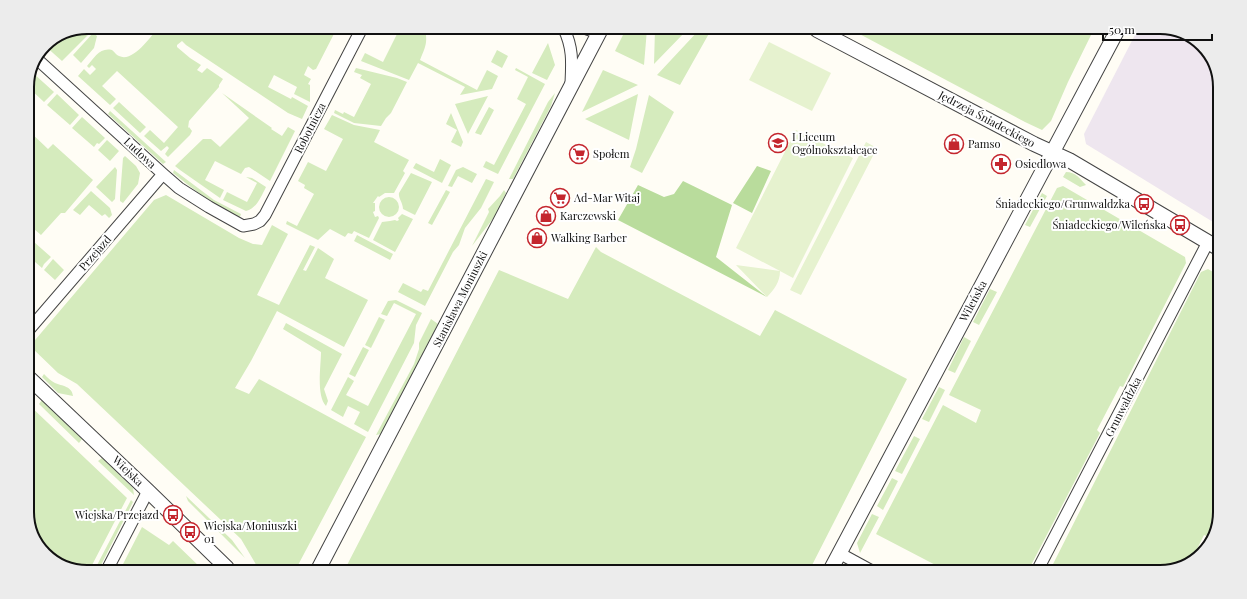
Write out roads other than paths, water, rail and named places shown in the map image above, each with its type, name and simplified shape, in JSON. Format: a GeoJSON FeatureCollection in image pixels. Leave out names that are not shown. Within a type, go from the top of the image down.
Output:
{"type":"FeatureCollection","features":[{"type":"Feature","properties":{"kind":"street","name":"Robotnicza"},"geometry":{"type":"LineString","coordinates":[[254,224],[260,221],[265,215],[359,34]]}},
{"type":"Feature","properties":{"kind":"street"},"geometry":{"type":"LineString","coordinates":[[567,34],[570,40],[572,52],[571,87]]}},
{"type":"Feature","properties":{"kind":"street","name":"Stanisława Moniuszki"},"geometry":{"type":"LineString","coordinates":[[321,565],[571,87],[594,34]]}},
{"type":"Feature","properties":{"kind":"street","name":"Jędrzeja Śniadeckiego"},"geometry":{"type":"LineString","coordinates":[[825,34],[1034,144],[1069,160],[1213,245]]}},
{"type":"Feature","properties":{"kind":"street","name":"Wileńska"},"geometry":{"type":"LineString","coordinates":[[833,565],[1115,34]]}},
{"type":"Feature","properties":{"kind":"street","name":"Ludowa"},"geometry":{"type":"LineString","coordinates":[[41,62],[179,188],[237,224],[243,226],[254,224]]}},
{"type":"Feature","properties":{"kind":"street","name":"Przejazd"},"geometry":{"type":"LineString","coordinates":[[34,324],[163,174]]}},
{"type":"Feature","properties":{"kind":"street","name":"Grunwaldzka"},"geometry":{"type":"LineString","coordinates":[[1041,565],[1213,245]]}},
{"type":"Feature","properties":{"kind":"street","name":"Wiejska"},"geometry":{"type":"LineString","coordinates":[[34,383],[224,565]]}},
{"type":"Feature","properties":{"kind":"street"},"geometry":{"type":"LineString","coordinates":[[110,565],[148,491]]}},
{"type":"Feature","properties":{"kind":"street"},"geometry":{"type":"LineString","coordinates":[[839,553],[861,565]]}},
{"type":"Feature","properties":{"kind":"place","name":"I Liceum Ogólnokształcące"},"geometry":{"type":"Point","coordinates":[778,143]}},
{"type":"Feature","properties":{"kind":"place","name":"Pamso"},"geometry":{"type":"Point","coordinates":[954,144]}},
{"type":"Feature","properties":{"kind":"place","name":"Społem"},"geometry":{"type":"Point","coordinates":[579,154]}},
{"type":"Feature","properties":{"kind":"place","name":"Osiedlowa"},"geometry":{"type":"Point","coordinates":[1001,164]}},
{"type":"Feature","properties":{"kind":"place","name":"Ad-Mar Witaj"},"geometry":{"type":"Point","coordinates":[560,198]}},
{"type":"Feature","properties":{"kind":"place","name":"Śniadeckiego/Grunwaldzka"},"geometry":{"type":"Point","coordinates":[1144,204]}},
{"type":"Feature","properties":{"kind":"place","name":"Karczewski"},"geometry":{"type":"Point","coordinates":[546,216]}},
{"type":"Feature","properties":{"kind":"place","name":"Śniadeckiego/Wileńska"},"geometry":{"type":"Point","coordinates":[1180,225]}},
{"type":"Feature","properties":{"kind":"place","name":"Walking Barber"},"geometry":{"type":"Point","coordinates":[537,238]}},
{"type":"Feature","properties":{"kind":"place","name":"Wiejska/Przejazd"},"geometry":{"type":"Point","coordinates":[173,515]}},
{"type":"Feature","properties":{"kind":"place","name":"Wiejska/Moniuszki 01"},"geometry":{"type":"Point","coordinates":[190,532]}}]}
